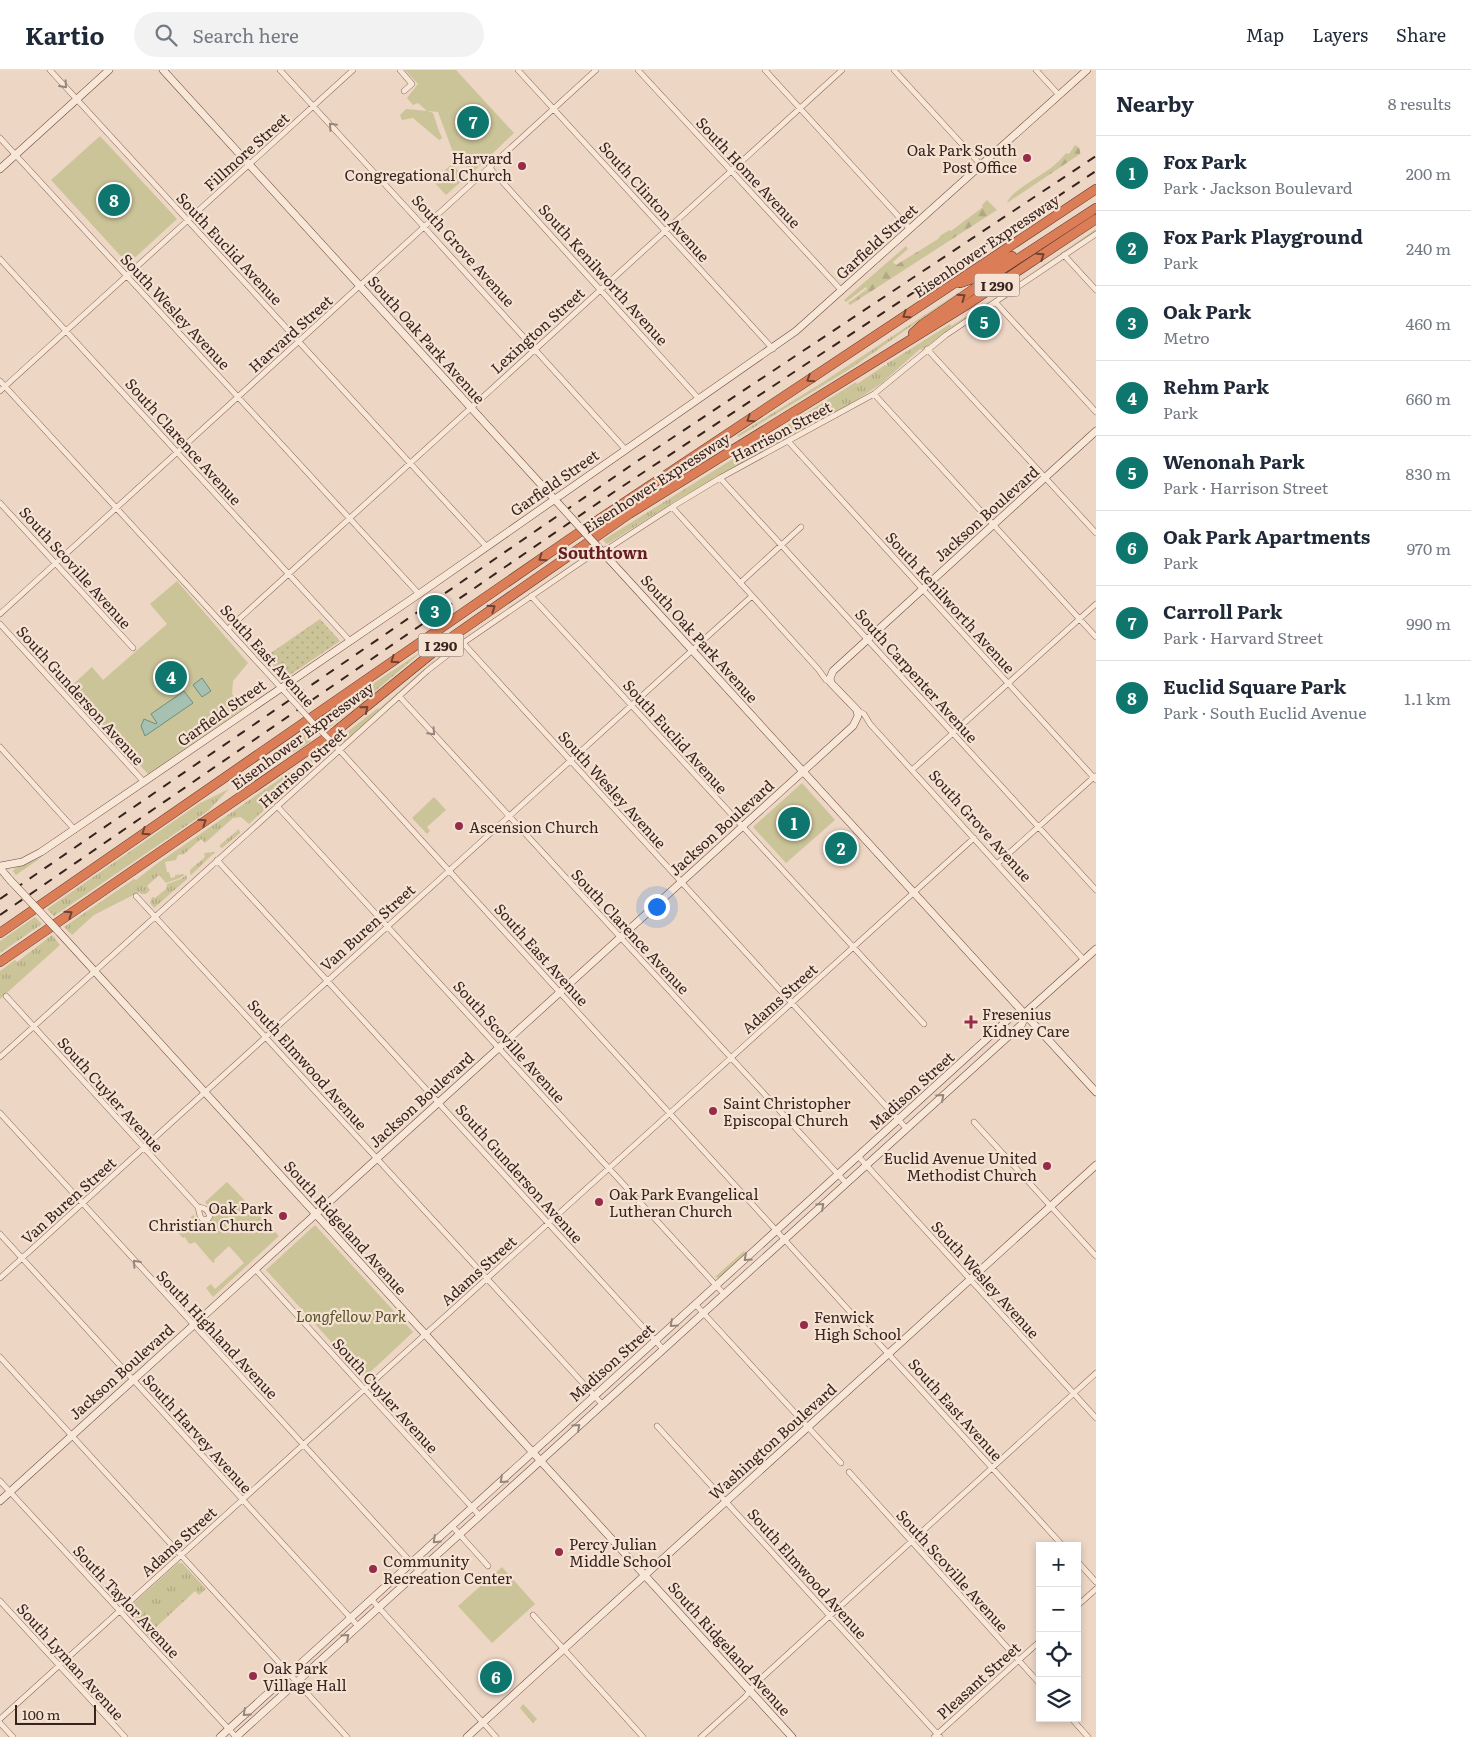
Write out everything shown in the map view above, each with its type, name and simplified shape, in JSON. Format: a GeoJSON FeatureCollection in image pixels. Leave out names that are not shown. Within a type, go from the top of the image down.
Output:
{"type":"FeatureCollection","features":[{"type":"Feature","properties":{"kind":"highway","name":"Eisenhower Expressway"},"geometry":{"type":"LineString","coordinates":[[0,933],[574,536],[1096,189]]}},
{"type":"Feature","properties":{"kind":"highway"},"geometry":{"type":"LineString","coordinates":[[947,288],[972,279],[1004,261],[1096,200]]}},
{"type":"Feature","properties":{"kind":"highway"},"geometry":{"type":"LineString","coordinates":[[896,348],[923,324],[1096,208]]}},
{"type":"Feature","properties":{"kind":"highway","name":"Eisenhower Expressway"},"geometry":{"type":"LineString","coordinates":[[0,962],[336,731],[452,637],[630,514],[965,306],[1096,219]]}},
{"type":"Feature","properties":{"kind":"street","name":"South Euclid Avenue"},"geometry":{"type":"LineString","coordinates":[[50,70],[486,546]]}},
{"type":"Feature","properties":{"kind":"street"},"geometry":{"type":"LineString","coordinates":[[0,169],[109,70]]}},
{"type":"Feature","properties":{"kind":"street","name":"South Oak Park Avenue"},"geometry":{"type":"LineString","coordinates":[[163,70],[1096,1092]]}},
{"type":"Feature","properties":{"kind":"street","name":"South Grove Avenue"},"geometry":{"type":"LineString","coordinates":[[280,70],[626,450]]}},
{"type":"Feature","properties":{"kind":"street","name":"Fillmore Street"},"geometry":{"type":"LineString","coordinates":[[0,391],[353,70]]}},
{"type":"Feature","properties":{"kind":"street"},"geometry":{"type":"LineString","coordinates":[[400,70],[412,84],[404,90]]}},
{"type":"Feature","properties":{"kind":"street","name":"South Clinton Avenue"},"geometry":{"type":"LineString","coordinates":[[518,70],[772,349]]}},
{"type":"Feature","properties":{"kind":"street","name":"Harvard Street"},"geometry":{"type":"LineString","coordinates":[[0,614],[596,70]]}},
{"type":"Feature","properties":{"kind":"street","name":"South Home Avenue"},"geometry":{"type":"LineString","coordinates":[[638,70],[842,291]]}},
{"type":"Feature","properties":{"kind":"street"},"geometry":{"type":"LineString","coordinates":[[765,70],[910,229]]}},
{"type":"Feature","properties":{"kind":"street","name":"Lexington Street"},"geometry":{"type":"LineString","coordinates":[[228,629],[842,70]]}},
{"type":"Feature","properties":{"kind":"street"},"geometry":{"type":"LineString","coordinates":[[894,70],[981,165]]}},
{"type":"Feature","properties":{"kind":"street"},"geometry":{"type":"LineString","coordinates":[[1036,70],[1059,95]]}},
{"type":"Feature","properties":{"kind":"street","name":"Garfield Street"},"geometry":{"type":"LineString","coordinates":[[0,867],[31,858],[75,830],[283,689],[486,546],[556,500],[772,349],[842,291],[1087,70]]}},
{"type":"Feature","properties":{"kind":"street","name":"South Wesley Avenue"},"geometry":{"type":"LineString","coordinates":[[0,138],[419,594]]}},
{"type":"Feature","properties":{"kind":"street","name":"South Kenilworth Avenue"},"geometry":{"type":"LineString","coordinates":[[489,167],[700,399]]}},
{"type":"Feature","properties":{"kind":"street","name":"Harrison Street"},"geometry":{"type":"LineString","coordinates":[[0,1057],[399,696],[463,643],[599,548],[609,548],[720,478],[874,394],[955,328],[996,303],[1096,234]]}},
{"type":"Feature","properties":{"kind":"street"},"geometry":{"type":"LineString","coordinates":[[1064,255],[1096,290]]}},
{"type":"Feature","properties":{"kind":"street","name":"South Clarence Avenue"},"geometry":{"type":"LineString","coordinates":[[0,259],[350,641]]}},
{"type":"Feature","properties":{"kind":"street"},"geometry":{"type":"LineString","coordinates":[[996,303],[1096,412]]}},
{"type":"Feature","properties":{"kind":"street"},"geometry":{"type":"LineString","coordinates":[[927,349],[1096,533]]}},
{"type":"Feature","properties":{"kind":"street","name":"South East Avenue"},"geometry":{"type":"LineString","coordinates":[[0,381],[449,870],[1059,1542]]}},
{"type":"Feature","properties":{"kind":"street"},"geometry":{"type":"LineString","coordinates":[[874,394],[1096,637]]}},
{"type":"Feature","properties":{"kind":"street","name":"Jackson Boulevard"},"geometry":{"type":"LineString","coordinates":[[831,680],[833,671],[1096,431]]}},
{"type":"Feature","properties":{"kind":"street","name":"South Kenilworth Avenue"},"geometry":{"type":"LineString","coordinates":[[788,441],[1095,777]]}},
{"type":"Feature","properties":{"kind":"street","name":"South Carpenter Avenue"},"geometry":{"type":"LineString","coordinates":[[720,478],[1096,890]]}},
{"type":"Feature","properties":{"kind":"street","name":"South Scoville Avenue"},"geometry":{"type":"LineString","coordinates":[[0,503],[133,648]]}},
{"type":"Feature","properties":{"kind":"street","name":"South Grove Avenue"},"geometry":{"type":"LineString","coordinates":[[672,507],[818,668],[826,680],[831,680],[858,713],[864,714],[870,724],[1084,960]]}},
{"type":"Feature","properties":{"kind":"street"},"geometry":{"type":"LineString","coordinates":[[740,582],[801,527]]}},
{"type":"Feature","properties":{"kind":"street","name":"South Euclid Avenue"},"geometry":{"type":"LineString","coordinates":[[531,596],[924,1024]]}},
{"type":"Feature","properties":{"kind":"street","name":"Van Buren Street"},"geometry":{"type":"LineString","coordinates":[[0,1278],[752,596]]}},
{"type":"Feature","properties":{"kind":"street"},"geometry":{"type":"LineString","coordinates":[[912,770],[1096,604]]}},
{"type":"Feature","properties":{"kind":"street","name":"South Gunderson Avenue"},"geometry":{"type":"LineString","coordinates":[[0,624],[144,782]]}},
{"type":"Feature","properties":{"kind":"street","name":"South Wesley Avenue"},"geometry":{"type":"LineString","coordinates":[[463,643],[906,1128]]}},
{"type":"Feature","properties":{"kind":"street","name":"South Clarence Avenue"},"geometry":{"type":"LineString","coordinates":[[399,696],[846,1183]]}},
{"type":"Feature","properties":{"kind":"street","name":"Jackson Boulevard"},"geometry":{"type":"LineString","coordinates":[[0,1501],[853,726],[858,713]]}},
{"type":"Feature","properties":{"kind":"street"},"geometry":{"type":"LineString","coordinates":[[0,747],[75,830]]}},
{"type":"Feature","properties":{"kind":"street"},"geometry":{"type":"LineString","coordinates":[[997,864],[1095,777]]}},
{"type":"Feature","properties":{"kind":"street","name":"South Scoville Avenue"},"geometry":{"type":"LineString","coordinates":[[277,806],[724,1294]]}},
{"type":"Feature","properties":{"kind":"street","name":"Adams Street"},"geometry":{"type":"LineString","coordinates":[[0,1721],[974,838]]}},
{"type":"Feature","properties":{"kind":"street","name":"South Gunderson Avenue"},"geometry":{"type":"LineString","coordinates":[[218,860],[664,1349]]}},
{"type":"Feature","properties":{"kind":"street","name":"South Ridgeland Avenue"},"geometry":{"type":"LineString","coordinates":[[0,867],[792,1737]]}},
{"type":"Feature","properties":{"kind":"street","name":"South Elmwood Avenue"},"geometry":{"type":"LineString","coordinates":[[136,896],[602,1404]]}},
{"type":"Feature","properties":{"kind":"street","name":"Madison Street"},"geometry":{"type":"LineString","coordinates":[[220,1737],[1013,1016],[1025,1013],[1094,953]]}},
{"type":"Feature","properties":{"kind":"street","name":"South Cuyler Avenue"},"geometry":{"type":"LineString","coordinates":[[6,996],[198,1207]]}},
{"type":"Feature","properties":{"kind":"street","name":"Madison Street"},"geometry":{"type":"LineString","coordinates":[[236,1737],[1022,1024],[1025,1013]]}},
{"type":"Feature","properties":{"kind":"street","name":"South Highland Avenue"},"geometry":{"type":"LineString","coordinates":[[0,1114],[419,1571]]}},
{"type":"Feature","properties":{"kind":"street"},"geometry":{"type":"LineString","coordinates":[[974,1122],[1096,1256]]}},
{"type":"Feature","properties":{"kind":"street","name":"South Wesley Avenue"},"geometry":{"type":"LineString","coordinates":[[858,1156],[1096,1418]]}},
{"type":"Feature","properties":{"kind":"street","name":"Washington Boulevard"},"geometry":{"type":"LineString","coordinates":[[467,1737],[1096,1165]]}},
{"type":"Feature","properties":{"kind":"street","name":"South Harvey Avenue"},"geometry":{"type":"LineString","coordinates":[[0,1234],[358,1626]]}},
{"type":"Feature","properties":{"kind":"street","name":"South Cuyler Avenue"},"geometry":{"type":"LineString","coordinates":[[255,1269],[480,1515]]}},
{"type":"Feature","properties":{"kind":"street"},"geometry":{"type":"LineString","coordinates":[[695,1304],[841,1463]]}},
{"type":"Feature","properties":{"kind":"street"},"geometry":{"type":"LineString","coordinates":[[0,1357],[348,1737]]}},
{"type":"Feature","properties":{"kind":"street"},"geometry":{"type":"LineString","coordinates":[[701,1737],[745,1697],[755,1684],[1096,1373]]}},
{"type":"Feature","properties":{"kind":"street","name":"South Elmwood Avenue"},"geometry":{"type":"LineString","coordinates":[[657,1426],[937,1736]]}},
{"type":"Feature","properties":{"kind":"street","name":"South Scoville Avenue"},"geometry":{"type":"LineString","coordinates":[[849,1472],[1036,1680]]}},
{"type":"Feature","properties":{"kind":"street","name":"South Taylor Avenue"},"geometry":{"type":"LineString","coordinates":[[0,1481],[236,1737]]}},
{"type":"Feature","properties":{"kind":"street"},"geometry":{"type":"LineString","coordinates":[[452,1526],[488,1566]]}},
{"type":"Feature","properties":{"kind":"street"},"geometry":{"type":"LineString","coordinates":[[1081,1565],[1096,1582]]}},
{"type":"Feature","properties":{"kind":"street"},"geometry":{"type":"LineString","coordinates":[[1081,1603],[1096,1590]]}},
{"type":"Feature","properties":{"kind":"street"},"geometry":{"type":"LineString","coordinates":[[371,1599],[496,1737]]}},
{"type":"Feature","properties":{"kind":"street","name":"South Lyman Avenue"},"geometry":{"type":"LineString","coordinates":[[0,1601],[124,1737]]}},
{"type":"Feature","properties":{"kind":"street"},"geometry":{"type":"LineString","coordinates":[[534,1615],[643,1737]]}},
{"type":"Feature","properties":{"kind":"street","name":"Pleasant Street"},"geometry":{"type":"LineString","coordinates":[[937,1736],[1036,1644]]}},
{"type":"Feature","properties":{"kind":"street"},"geometry":{"type":"LineString","coordinates":[[0,1721],[13,1737]]}},
{"type":"Feature","properties":{"kind":"street"},"geometry":{"type":"LineString","coordinates":[[1075,1722],[1088,1737]]}},
{"type":"Feature","properties":{"kind":"green space"},"geometry":{"type":"Polygon","coordinates":[[[405,70],[456,70],[514,133],[473,172],[454,155],[438,112],[428,111],[433,113],[442,138],[439,140],[413,118],[402,120],[400,115],[406,109],[427,111],[418,103],[413,105],[407,98],[418,84],[405,70]]]}},
{"type":"Feature","properties":{"kind":"green space"},"geometry":{"type":"Polygon","coordinates":[[[100,136],[177,219],[128,264],[51,180],[100,136]]]}},
{"type":"Feature","properties":{"kind":"green space"},"geometry":{"type":"Polygon","coordinates":[[[1075,145],[1078,147],[1080,154],[1007,203],[1020,189],[1052,167],[1066,153],[1069,154],[1075,145]]]}},
{"type":"Feature","properties":{"kind":"green space"},"geometry":{"type":"Polygon","coordinates":[[[452,164],[465,178],[446,195],[433,181],[452,164]]]}},
{"type":"Feature","properties":{"kind":"green space"},"geometry":{"type":"Polygon","coordinates":[[[987,200],[997,210],[850,305],[848,303],[867,289],[866,287],[846,302],[844,300],[906,246],[908,249],[893,262],[896,265],[938,239],[941,235],[951,231],[983,207],[982,205],[987,200]]]}},
{"type":"Feature","properties":{"kind":"green space"},"geometry":{"type":"Polygon","coordinates":[[[1096,229],[1096,231],[953,326],[922,350],[920,349],[882,383],[852,403],[682,497],[609,543],[607,544],[603,540],[856,382],[857,384],[885,365],[887,366],[887,363],[950,324],[951,326],[1096,229]]]}},
{"type":"Feature","properties":{"kind":"green space"},"geometry":{"type":"Polygon","coordinates":[[[967,287],[853,367],[738,437],[737,435],[820,384],[967,287]]]}},
{"type":"Feature","properties":{"kind":"green space"},"geometry":{"type":"Polygon","coordinates":[[[993,309],[1000,316],[977,337],[967,327],[993,309]]]}},
{"type":"Feature","properties":{"kind":"green space"},"geometry":{"type":"Polygon","coordinates":[[[177,581],[248,663],[233,681],[232,694],[244,708],[148,774],[69,688],[92,667],[103,680],[167,624],[150,604],[177,581]]]}},
{"type":"Feature","properties":{"kind":"green space"},"geometry":{"type":"Polygon","coordinates":[[[537,588],[431,664],[345,742],[338,739],[379,709],[432,662],[537,588]]]}},
{"type":"Feature","properties":{"kind":"green space"},"geometry":{"type":"Polygon","coordinates":[[[320,619],[340,641],[284,679],[265,657],[320,619]]]}},
{"type":"Feature","properties":{"kind":"green space"},"geometry":{"type":"Polygon","coordinates":[[[425,649],[328,728],[320,719],[425,649]]]}},
{"type":"Feature","properties":{"kind":"green space"},"geometry":{"type":"Polygon","coordinates":[[[303,731],[311,741],[259,769],[292,739],[303,731]]]}},
{"type":"Feature","properties":{"kind":"green space"},"geometry":{"type":"Polygon","coordinates":[[[327,747],[327,751],[249,824],[241,817],[233,818],[205,843],[201,839],[184,854],[178,855],[176,860],[165,862],[167,872],[169,872],[171,878],[175,877],[175,875],[185,874],[180,878],[166,883],[159,875],[147,886],[150,890],[146,894],[139,892],[94,915],[72,935],[64,927],[134,879],[136,880],[290,772],[291,774],[327,747]]]}},
{"type":"Feature","properties":{"kind":"green space"},"geometry":{"type":"Polygon","coordinates":[[[802,783],[835,820],[786,863],[753,827],[802,783]]]}},
{"type":"Feature","properties":{"kind":"green space"},"geometry":{"type":"Polygon","coordinates":[[[229,789],[208,811],[54,916],[47,909],[200,803],[229,789]]]}},
{"type":"Feature","properties":{"kind":"green space"},"geometry":{"type":"Polygon","coordinates":[[[434,797],[446,810],[427,827],[430,831],[427,834],[412,818],[434,797]]]}},
{"type":"Feature","properties":{"kind":"green space"},"geometry":{"type":"Polygon","coordinates":[[[239,829],[240,833],[222,848],[220,847],[220,845],[239,829]]]}},
{"type":"Feature","properties":{"kind":"green space"},"geometry":{"type":"Polygon","coordinates":[[[845,830],[860,846],[838,865],[823,849],[845,830]]]}},
{"type":"Feature","properties":{"kind":"green space"},"geometry":{"type":"Polygon","coordinates":[[[215,852],[190,874],[190,870],[205,857],[204,853],[215,852]]]}},
{"type":"Feature","properties":{"kind":"green space"},"geometry":{"type":"Polygon","coordinates":[[[42,857],[16,875],[13,871],[16,867],[42,857]]]}},
{"type":"Feature","properties":{"kind":"green space"},"geometry":{"type":"Polygon","coordinates":[[[186,875],[187,879],[154,908],[150,903],[152,897],[155,898],[166,889],[167,884],[186,875]]]}},
{"type":"Feature","properties":{"kind":"green space"},"geometry":{"type":"Polygon","coordinates":[[[35,917],[42,924],[0,953],[0,941],[35,917]]]}},
{"type":"Feature","properties":{"kind":"green space"},"geometry":{"type":"Polygon","coordinates":[[[52,935],[60,945],[0,999],[0,971],[15,960],[17,962],[52,935]]]}},
{"type":"Feature","properties":{"kind":"green space"},"geometry":{"type":"Polygon","coordinates":[[[227,1182],[279,1236],[213,1297],[206,1288],[211,1284],[215,1289],[244,1263],[229,1246],[213,1263],[195,1242],[189,1244],[185,1237],[183,1238],[176,1231],[193,1215],[201,1223],[210,1221],[213,1216],[212,1212],[205,1202],[227,1182]]]}},
{"type":"Feature","properties":{"kind":"green space","name":"Longfellow Park"},"geometry":{"type":"Polygon","coordinates":[[[315,1225],[413,1332],[364,1378],[266,1270],[315,1225]]]}},
{"type":"Feature","properties":{"kind":"green space"},"geometry":{"type":"Polygon","coordinates":[[[744,1251],[745,1254],[720,1278],[715,1277],[744,1251]]]}},
{"type":"Feature","properties":{"kind":"green space"},"geometry":{"type":"Polygon","coordinates":[[[178,1563],[182,1563],[205,1590],[199,1595],[195,1591],[152,1631],[154,1636],[150,1638],[126,1612],[127,1609],[178,1563]]]}},
{"type":"Feature","properties":{"kind":"green space"},"geometry":{"type":"Polygon","coordinates":[[[502,1567],[535,1604],[492,1643],[458,1606],[502,1567]]]}},
{"type":"Feature","properties":{"kind":"green space"},"geometry":{"type":"Polygon","coordinates":[[[491,1666],[507,1683],[501,1688],[486,1671],[491,1666]]]}},
{"type":"Feature","properties":{"kind":"green space"},"geometry":{"type":"Polygon","coordinates":[[[523,1704],[537,1719],[533,1723],[520,1708],[523,1704]]]}},
{"type":"Feature","properties":{"kind":"shaded area"},"geometry":{"type":"Polygon","coordinates":[[[202,678],[211,691],[202,697],[193,685],[202,678]]]}},
{"type":"Feature","properties":{"kind":"shaded area"},"geometry":{"type":"Polygon","coordinates":[[[184,691],[193,703],[145,736],[141,726],[144,719],[156,724],[151,714],[184,691]]]}},
{"type":"Feature","properties":{"kind":"railway"},"geometry":{"type":"LineString","coordinates":[[0,899],[636,462],[1096,156]]}},
{"type":"Feature","properties":{"kind":"railway"},"geometry":{"type":"LineString","coordinates":[[0,915],[614,492],[1096,171]]}},
{"type":"Feature","properties":{"kind":"place","name":"Carroll Park"},"geometry":{"type":"Point","coordinates":[473,122]}},
{"type":"Feature","properties":{"kind":"place","name":"Oak Park South Post Office"},"geometry":{"type":"Point","coordinates":[1027,158]}},
{"type":"Feature","properties":{"kind":"place","name":"Harvard Congregational Church"},"geometry":{"type":"Point","coordinates":[522,166]}},
{"type":"Feature","properties":{"kind":"place","name":"Euclid Square Park"},"geometry":{"type":"Point","coordinates":[114,200]}},
{"type":"Feature","properties":{"kind":"place","name":"Wenonah Park"},"geometry":{"type":"Point","coordinates":[984,322]}},
{"type":"Feature","properties":{"kind":"place","name":"Oak Park"},"geometry":{"type":"Point","coordinates":[435,611]}},
{"type":"Feature","properties":{"kind":"place","name":"Rehm Park"},"geometry":{"type":"Point","coordinates":[171,677]}},
{"type":"Feature","properties":{"kind":"place","name":"Fox Park"},"geometry":{"type":"Point","coordinates":[794,823]}},
{"type":"Feature","properties":{"kind":"place","name":"Ascension Church"},"geometry":{"type":"Point","coordinates":[459,826]}},
{"type":"Feature","properties":{"kind":"place","name":"Fox Park Playground"},"geometry":{"type":"Point","coordinates":[841,848]}},
{"type":"Feature","properties":{"kind":"place","name":"Fresenius Kidney Care"},"geometry":{"type":"Point","coordinates":[971,1022]}},
{"type":"Feature","properties":{"kind":"place","name":"Saint Christopher Episcopal Church"},"geometry":{"type":"Point","coordinates":[713,1111]}},
{"type":"Feature","properties":{"kind":"place","name":"Euclid Avenue United Methodist Church"},"geometry":{"type":"Point","coordinates":[1047,1166]}},
{"type":"Feature","properties":{"kind":"place","name":"Oak Park Evangelical Lutheran Church"},"geometry":{"type":"Point","coordinates":[599,1202]}},
{"type":"Feature","properties":{"kind":"place","name":"Oak Park Christian Church"},"geometry":{"type":"Point","coordinates":[283,1216]}},
{"type":"Feature","properties":{"kind":"place","name":"Fenwick High School"},"geometry":{"type":"Point","coordinates":[804,1325]}},
{"type":"Feature","properties":{"kind":"place","name":"Percy Julian Middle School"},"geometry":{"type":"Point","coordinates":[559,1552]}},
{"type":"Feature","properties":{"kind":"place","name":"Community Recreation Center"},"geometry":{"type":"Point","coordinates":[373,1569]}},
{"type":"Feature","properties":{"kind":"place","name":"Oak Park Village Hall"},"geometry":{"type":"Point","coordinates":[253,1676]}},
{"type":"Feature","properties":{"kind":"place","name":"Oak Park Apartments"},"geometry":{"type":"Point","coordinates":[496,1677]}},
{"type":"Feature","properties":{"kind":"district","name":"Southtown"},"geometry":{"type":"Point","coordinates":[603,552]}}]}
